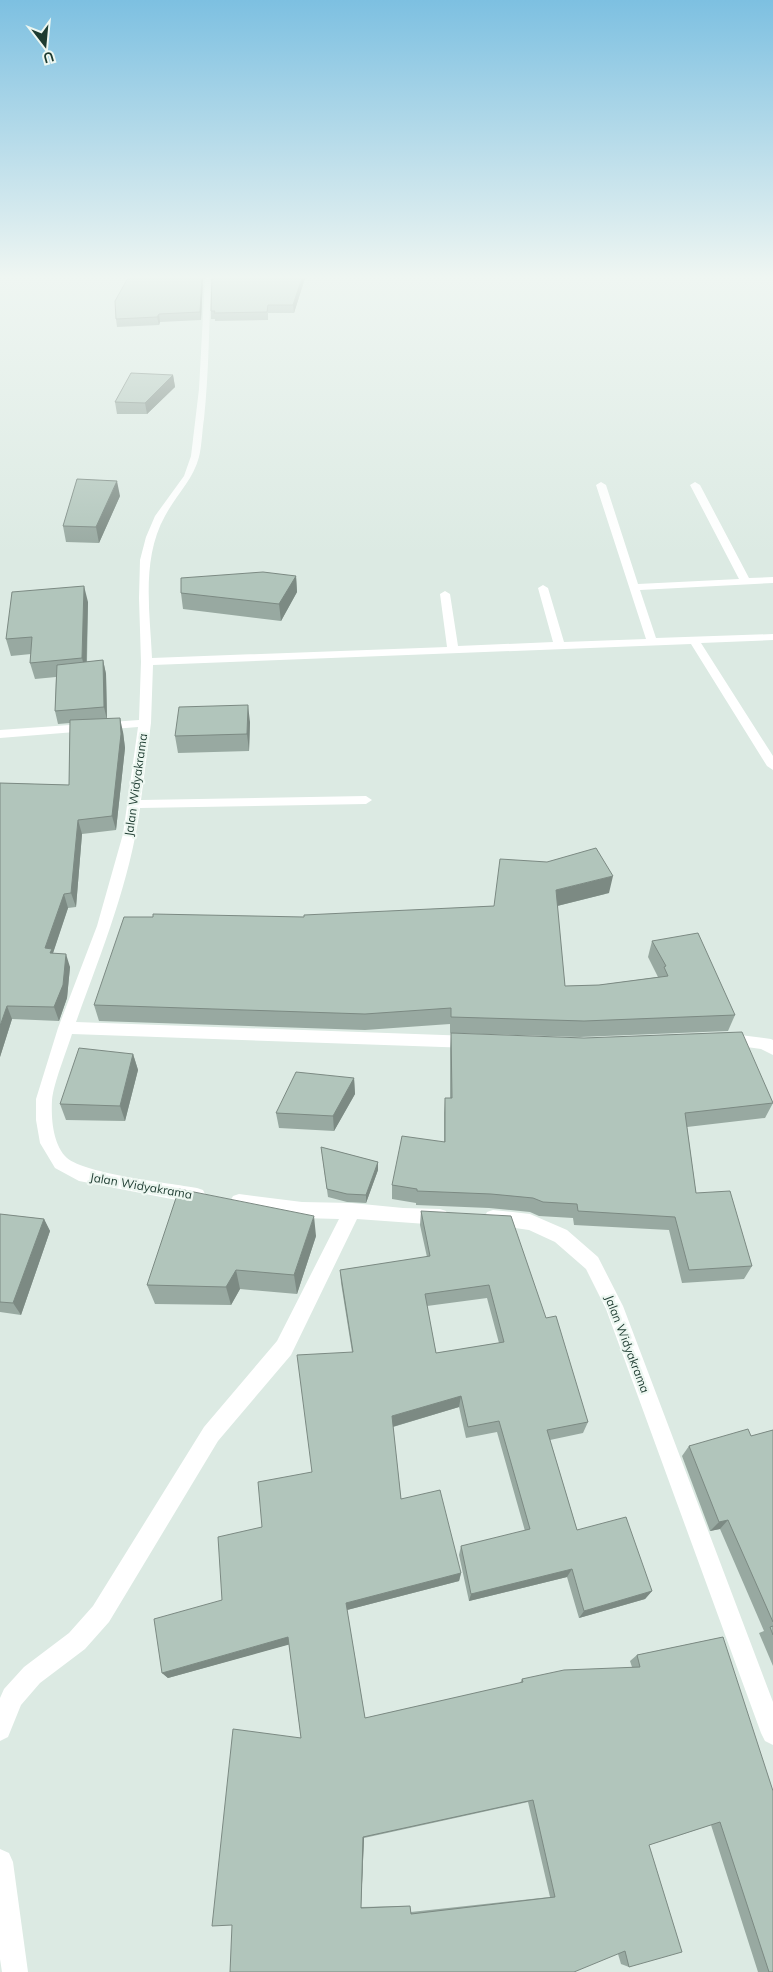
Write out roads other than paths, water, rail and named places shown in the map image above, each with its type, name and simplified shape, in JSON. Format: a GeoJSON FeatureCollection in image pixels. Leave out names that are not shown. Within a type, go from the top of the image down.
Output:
{"type":"FeatureCollection","features":[{"type":"Feature","properties":{"kind":"street","name":"Jalan Widyakrama"},"geometry":{"type":"LineString","coordinates":[[204,370],[195,456],[188,476],[160,516],[151,537],[146,560],[144,598],[147,662],[145,724],[136,804],[130,834],[104,926],[66,1028],[44,1099],[44,1120],[48,1143],[61,1163],[85,1176],[208,1198]]}},
{"type":"Feature","properties":{"kind":"street"},"geometry":{"type":"LineString","coordinates":[[601,485],[652,642]]}},
{"type":"Feature","properties":{"kind":"street"},"geometry":{"type":"LineString","coordinates":[[695,485],[745,581]]}},
{"type":"Feature","properties":{"kind":"street"},"geometry":{"type":"LineString","coordinates":[[634,587],[773,580]]}},
{"type":"Feature","properties":{"kind":"street"},"geometry":{"type":"LineString","coordinates":[[543,588],[559,645]]}},
{"type":"Feature","properties":{"kind":"street"},"geometry":{"type":"LineString","coordinates":[[445,594],[453,650]]}},
{"type":"Feature","properties":{"kind":"street"},"geometry":{"type":"LineString","coordinates":[[147,662],[773,637]]}},
{"type":"Feature","properties":{"kind":"street"},"geometry":{"type":"LineString","coordinates":[[694,640],[773,766]]}},
{"type":"Feature","properties":{"kind":"street"},"geometry":{"type":"LineString","coordinates":[[0,734],[145,724]]}},
{"type":"Feature","properties":{"kind":"street"},"geometry":{"type":"LineString","coordinates":[[136,804],[366,800]]}},
{"type":"Feature","properties":{"kind":"street"},"geometry":{"type":"LineString","coordinates":[[66,1028],[484,1042]]}},
{"type":"Feature","properties":{"kind":"street"},"geometry":{"type":"LineString","coordinates":[[709,1040],[750,1040],[765,1043],[773,1049]]}},
{"type":"Feature","properties":{"kind":"street"},"geometry":{"type":"LineString","coordinates":[[228,1201],[302,1210],[451,1217]]}},
{"type":"Feature","properties":{"kind":"street"},"geometry":{"type":"LineString","coordinates":[[0,1729],[12,1698],[32,1675],[77,1641],[101,1614],[211,1434],[284,1348],[352,1211]]}},
{"type":"Feature","properties":{"kind":"street","name":"Jalan Widyakrama"},"geometry":{"type":"LineString","coordinates":[[480,1218],[530,1222],[562,1236],[592,1263],[614,1306],[773,1734]]}},
{"type":"Feature","properties":{"kind":"street"},"geometry":{"type":"LineString","coordinates":[[0,1862],[15,1972]]}}]}
